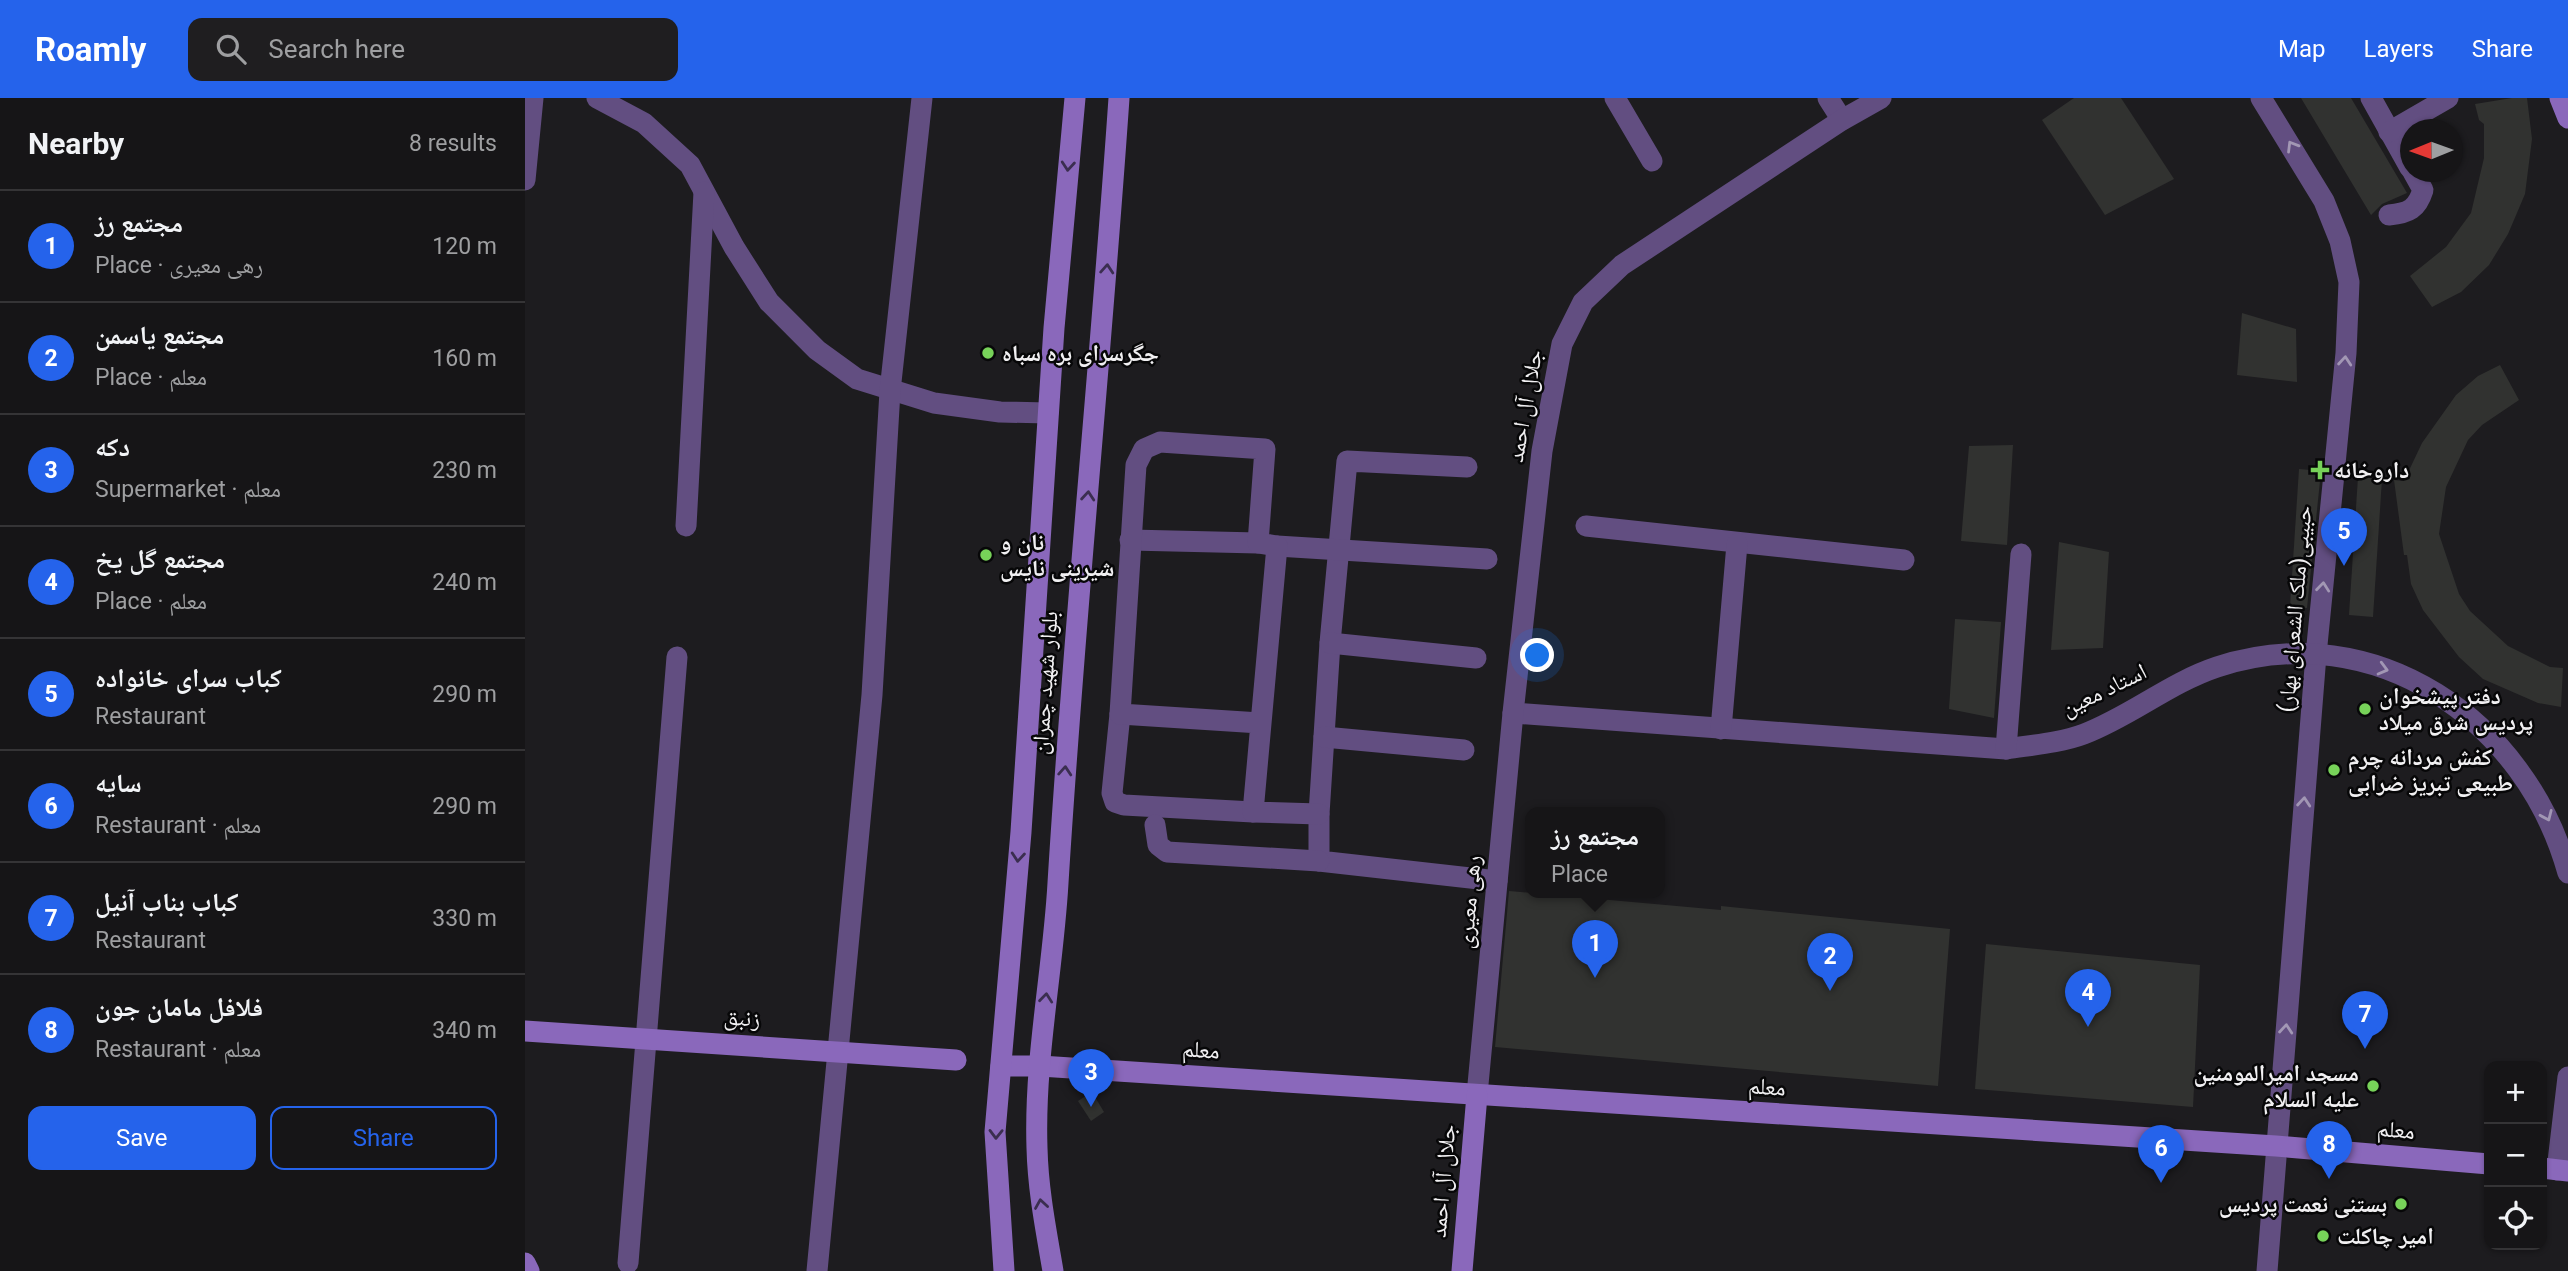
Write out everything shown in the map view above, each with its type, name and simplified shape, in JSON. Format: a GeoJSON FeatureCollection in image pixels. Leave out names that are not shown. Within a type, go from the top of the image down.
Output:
{"type":"FeatureCollection","features":[{"type":"Feature","properties":{"kind":"main road","name":"بلوار شهید چمران"},"geometry":{"type":"LineString","coordinates":[[1004,1271],[995,1132],[1038,598],[1048,413],[1075,98]]}},
{"type":"Feature","properties":{"kind":"main road","name":"بلوار شهید چمران"},"geometry":{"type":"LineString","coordinates":[[1053,1271],[1039,1191],[1037,1157],[1040,1066],[1057,904],[1070,680],[1104,324],[1119,98]]}},
{"type":"Feature","properties":{"kind":"main road"},"geometry":{"type":"LineString","coordinates":[[2560,98],[2568,118]]}},
{"type":"Feature","properties":{"kind":"main road","name":"زنبق"},"geometry":{"type":"LineString","coordinates":[[525,1031],[955,1060]]}},
{"type":"Feature","properties":{"kind":"main road","name":"معلم"},"geometry":{"type":"LineString","coordinates":[[1001,1066],[1040,1066],[2276,1146],[2484,1164]]}},
{"type":"Feature","properties":{"kind":"main road","name":"جلال آل احمد"},"geometry":{"type":"LineString","coordinates":[[1462,1271],[1477,1095]]}},
{"type":"Feature","properties":{"kind":"main road"},"geometry":{"type":"LineString","coordinates":[[525,1263],[529,1271]]}},
{"type":"Feature","properties":{"kind":"street"},"geometry":{"type":"LineString","coordinates":[[525,180],[533,98]]}},
{"type":"Feature","properties":{"kind":"street"},"geometry":{"type":"LineString","coordinates":[[597,98],[644,123],[690,165],[769,302],[817,350],[857,379],[935,403],[1000,412],[1048,413]]}},
{"type":"Feature","properties":{"kind":"street"},"geometry":{"type":"LineString","coordinates":[[817,1271],[872,695],[890,391],[922,98]]}},
{"type":"Feature","properties":{"kind":"street"},"geometry":{"type":"LineString","coordinates":[[1615,98],[1652,161]]}},
{"type":"Feature","properties":{"kind":"street"},"geometry":{"type":"LineString","coordinates":[[1828,98],[1842,120]]}},
{"type":"Feature","properties":{"kind":"street","name":"جلال آل احمد"},"geometry":{"type":"LineString","coordinates":[[1513,713],[1542,451],[1562,344],[1583,302],[1622,265],[1842,120],[1881,98]]}},
{"type":"Feature","properties":{"kind":"street","name":"حبیبی(ملک الشعرای بهار)"},"geometry":{"type":"LineString","coordinates":[[2261,98],[2324,201],[2340,240],[2349,282],[2346,353],[2316,655],[2267,1271]]}},
{"type":"Feature","properties":{"kind":"street"},"geometry":{"type":"LineString","coordinates":[[2371,98],[2400,151]]}},
{"type":"Feature","properties":{"kind":"street"},"geometry":{"type":"LineString","coordinates":[[2389,132],[2448,98]]}},
{"type":"Feature","properties":{"kind":"street"},"geometry":{"type":"LineString","coordinates":[[2389,215],[2408,213],[2419,203],[2423,190],[2418,182]]}},
{"type":"Feature","properties":{"kind":"street"},"geometry":{"type":"LineString","coordinates":[[686,526],[704,190]]}},
{"type":"Feature","properties":{"kind":"street"},"geometry":{"type":"LineString","coordinates":[[1253,812],[1260,723],[1267,544],[1265,449],[1160,442],[1144,449],[1136,465],[1120,714],[1112,793],[1115,802],[1124,806],[1253,812],[1318,814]]}},
{"type":"Feature","properties":{"kind":"street"},"geometry":{"type":"LineString","coordinates":[[1319,861],[1318,814],[1347,461],[1467,467]]}},
{"type":"Feature","properties":{"kind":"street"},"geometry":{"type":"LineString","coordinates":[[1586,526],[1904,560]]}},
{"type":"Feature","properties":{"kind":"street"},"geometry":{"type":"LineString","coordinates":[[1130,540],[1267,544],[1338,551],[1487,559]]}},
{"type":"Feature","properties":{"kind":"street"},"geometry":{"type":"LineString","coordinates":[[1721,729],[1737,544]]}},
{"type":"Feature","properties":{"kind":"street"},"geometry":{"type":"LineString","coordinates":[[2006,750],[2021,554]]}},
{"type":"Feature","properties":{"kind":"street"},"geometry":{"type":"LineString","coordinates":[[1330,643],[1476,658]]}},
{"type":"Feature","properties":{"kind":"street","name":"استاد معین"},"geometry":{"type":"LineString","coordinates":[[1513,713],[2006,750],[2085,733],[2152,696],[2218,667],[2269,657],[2316,655],[2393,671],[2431,687],[2466,713],[2500,746],[2539,799],[2561,847],[2568,873]]}},
{"type":"Feature","properties":{"kind":"street"},"geometry":{"type":"LineString","coordinates":[[628,1262],[677,657]]}},
{"type":"Feature","properties":{"kind":"street","name":"رهی معیری"},"geometry":{"type":"LineString","coordinates":[[1477,1095],[1513,713]]}},
{"type":"Feature","properties":{"kind":"street"},"geometry":{"type":"LineString","coordinates":[[1120,714],[1260,723]]}},
{"type":"Feature","properties":{"kind":"street"},"geometry":{"type":"LineString","coordinates":[[1324,737],[1464,750]]}},
{"type":"Feature","properties":{"kind":"street"},"geometry":{"type":"LineString","coordinates":[[1155,825],[1158,845],[1167,852],[1319,861],[1497,881]]}},
{"type":"Feature","properties":{"kind":"street"},"geometry":{"type":"LineString","coordinates":[[2556,1169],[2568,1077]]}},
{"type":"Feature","properties":{"kind":"building"},"geometry":{"type":"Polygon","coordinates":[[[2074,98],[2121,98],[2174,179],[2105,215],[2042,120],[2074,98]]]}},
{"type":"Feature","properties":{"kind":"building"},"geometry":{"type":"Polygon","coordinates":[[[2301,98],[2351,98],[2407,193],[2382,204],[2371,215],[2301,98]]]}},
{"type":"Feature","properties":{"kind":"building"},"geometry":{"type":"Polygon","coordinates":[[[2527,98],[2532,139],[2525,194],[2508,234],[2489,265],[2461,292],[2432,307],[2410,276],[2446,247],[2471,213],[2484,158],[2484,124],[2479,120],[2475,104],[2527,98]]]}},
{"type":"Feature","properties":{"kind":"building"},"geometry":{"type":"Polygon","coordinates":[[[2242,313],[2296,329],[2297,382],[2237,375],[2242,313]]]}},
{"type":"Feature","properties":{"kind":"building"},"geometry":{"type":"Polygon","coordinates":[[[2500,365],[2519,400],[2482,425],[2468,440],[2446,487],[2439,534],[2459,594],[2470,611],[2508,646],[2550,667],[2563,668],[2561,707],[2538,703],[2483,679],[2459,657],[2423,610],[2411,584],[2407,555],[2404,555],[2394,480],[2404,481],[2422,443],[2456,395],[2478,376],[2500,365]]]}},
{"type":"Feature","properties":{"kind":"building"},"geometry":{"type":"Polygon","coordinates":[[[2013,445],[2007,545],[1961,541],[1969,446],[2013,445]]]}},
{"type":"Feature","properties":{"kind":"building"},"geometry":{"type":"Polygon","coordinates":[[[2299,469],[2321,471],[2307,608],[2290,607],[2299,469]]]}},
{"type":"Feature","properties":{"kind":"building"},"geometry":{"type":"Polygon","coordinates":[[[2358,477],[2382,479],[2373,617],[2349,615],[2358,477]]]}},
{"type":"Feature","properties":{"kind":"building"},"geometry":{"type":"Polygon","coordinates":[[[2059,542],[2109,552],[2103,648],[2051,650],[2059,542]]]}},
{"type":"Feature","properties":{"kind":"building"},"geometry":{"type":"Polygon","coordinates":[[[1955,619],[2001,622],[1994,718],[1949,709],[1955,619]]]}},
{"type":"Feature","properties":{"kind":"building"},"geometry":{"type":"Polygon","coordinates":[[[1509,891],[1525,892],[1525,898],[1587,898],[1721,910],[1721,906],[1950,929],[1938,1086],[1495,1047],[1509,891]]]}},
{"type":"Feature","properties":{"kind":"building"},"geometry":{"type":"Polygon","coordinates":[[[1986,944],[2200,965],[2193,1107],[1975,1089],[1986,944]]]}},
{"type":"Feature","properties":{"kind":"building"},"geometry":{"type":"Polygon","coordinates":[[[1092,1092],[1104,1112],[1091,1121],[1078,1101],[1092,1092]]]}},
{"type":"Feature","properties":{"kind":"place","name":"جگرسرای بره سباه"},"geometry":{"type":"Point","coordinates":[988,353]}},
{"type":"Feature","properties":{"kind":"place","name":"داروخانه"},"geometry":{"type":"Point","coordinates":[2320,470]}},
{"type":"Feature","properties":{"kind":"place","name":"نان و شیرینی نایس"},"geometry":{"type":"Point","coordinates":[986,555]}},
{"type":"Feature","properties":{"kind":"place","name":"کباب سرای خانواده"},"geometry":{"type":"Point","coordinates":[2344,566]}},
{"type":"Feature","properties":{"kind":"place","name":"دفتر پیشخوان پردیس شرق میلاد"},"geometry":{"type":"Point","coordinates":[2365,709]}},
{"type":"Feature","properties":{"kind":"place","name":"کفش مردانه چرم طبیعی تبریز ضرابی"},"geometry":{"type":"Point","coordinates":[2334,770]}},
{"type":"Feature","properties":{"kind":"place","name":"مجتمع رز"},"geometry":{"type":"Point","coordinates":[1595,978]}},
{"type":"Feature","properties":{"kind":"place","name":"مجتمع یاسمن"},"geometry":{"type":"Point","coordinates":[1830,991]}},
{"type":"Feature","properties":{"kind":"place","name":"مجتمع گل یخ"},"geometry":{"type":"Point","coordinates":[2088,1027]}},
{"type":"Feature","properties":{"kind":"place","name":"کباب بناب آنیل"},"geometry":{"type":"Point","coordinates":[2365,1049]}},
{"type":"Feature","properties":{"kind":"place","name":"مسجد امیرالمومنین علیه السلام"},"geometry":{"type":"Point","coordinates":[2373,1086]}},
{"type":"Feature","properties":{"kind":"place","name":"دکه"},"geometry":{"type":"Point","coordinates":[1091,1107]}},
{"type":"Feature","properties":{"kind":"place","name":"فلافل مامان جون"},"geometry":{"type":"Point","coordinates":[2329,1179]}},
{"type":"Feature","properties":{"kind":"place","name":"سایه"},"geometry":{"type":"Point","coordinates":[2161,1183]}},
{"type":"Feature","properties":{"kind":"place","name":"بستنی نعمت پردیس"},"geometry":{"type":"Point","coordinates":[2401,1204]}},
{"type":"Feature","properties":{"kind":"place","name":"امیر چاکلت"},"geometry":{"type":"Point","coordinates":[2323,1236]}}]}
